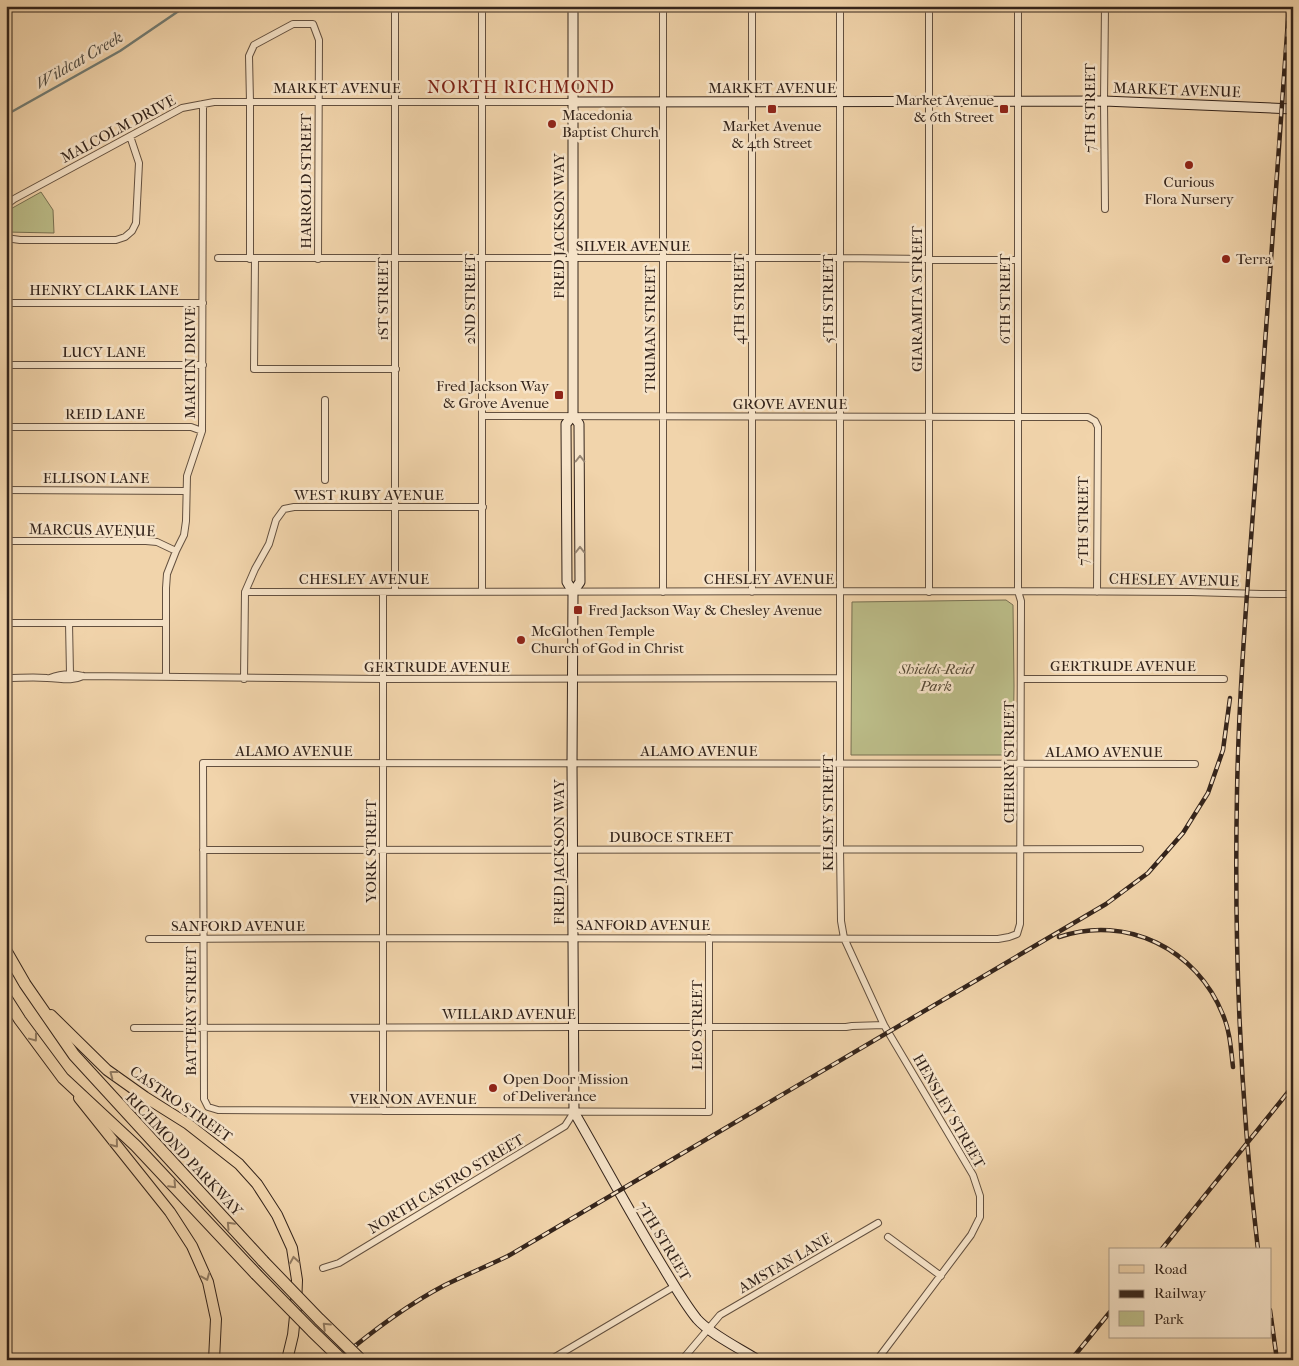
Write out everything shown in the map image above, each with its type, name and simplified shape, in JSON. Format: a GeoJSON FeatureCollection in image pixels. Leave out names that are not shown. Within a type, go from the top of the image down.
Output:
{"type":"FeatureCollection","features":[{"type":"Feature","properties":{"kind":"highway","name":"RICHMOND PARKWAY"},"geometry":{"type":"LineString","coordinates":[[6,951],[25,984],[74,1055],[263,1261],[361,1360]]}},
{"type":"Feature","properties":{"kind":"highway","name":"RICHMOND PARKWAY"},"geometry":{"type":"LineString","coordinates":[[6,998],[63,1078],[136,1146],[256,1274],[342,1360]]}},
{"type":"Feature","properties":{"kind":"main road","name":"CASTRO STREET"},"geometry":{"type":"LineString","coordinates":[[39,1003],[107,1070],[188,1124],[239,1164],[257,1184],[277,1215],[292,1248],[297,1280],[296,1307],[293,1335],[287,1360]]}},
{"type":"Feature","properties":{"kind":"main road"},"geometry":{"type":"LineString","coordinates":[[63,1078],[170,1212],[192,1246],[208,1282],[216,1319],[214,1360]]}},
{"type":"Feature","properties":{"kind":"street","name":"1ST STREET"},"geometry":{"type":"LineString","coordinates":[[395,6],[395,592]]}},
{"type":"Feature","properties":{"kind":"street","name":"2ND STREET"},"geometry":{"type":"LineString","coordinates":[[482,6],[482,591]]}},
{"type":"Feature","properties":{"kind":"street","name":"FRED JACKSON WAY"},"geometry":{"type":"LineString","coordinates":[[573,6],[573,416],[579,424],[580,563],[580,582],[573,592]]}},
{"type":"Feature","properties":{"kind":"street","name":"TRUMAN STREET"},"geometry":{"type":"LineString","coordinates":[[663,6],[663,592]]}},
{"type":"Feature","properties":{"kind":"street","name":"4TH STREET"},"geometry":{"type":"LineString","coordinates":[[752,6],[752,592]]}},
{"type":"Feature","properties":{"kind":"street","name":"5TH STREET"},"geometry":{"type":"LineString","coordinates":[[840,6],[841,592]]}},
{"type":"Feature","properties":{"kind":"street","name":"GIARAMITA STREET"},"geometry":{"type":"LineString","coordinates":[[929,6],[929,592]]}},
{"type":"Feature","properties":{"kind":"street","name":"6TH STREET"},"geometry":{"type":"LineString","coordinates":[[1018,6],[1018,591]]}},
{"type":"Feature","properties":{"kind":"street","name":"7TH STREET"},"geometry":{"type":"LineString","coordinates":[[1105,6],[1105,210]]}},
{"type":"Feature","properties":{"kind":"street","name":"HARROLD STREET"},"geometry":{"type":"LineString","coordinates":[[250,102],[249,56],[254,45],[293,24],[313,24],[319,40],[318,259]]}},
{"type":"Feature","properties":{"kind":"street","name":"MARKET AVENUE"},"geometry":{"type":"LineString","coordinates":[[250,102],[1104,101],[1293,109]]}},
{"type":"Feature","properties":{"kind":"street","name":"MALCOLM DRIVE"},"geometry":{"type":"LineString","coordinates":[[6,206],[14,199],[182,108],[214,102],[250,102]]}},
{"type":"Feature","properties":{"kind":"street"},"geometry":{"type":"LineString","coordinates":[[250,102],[254,369],[396,369]]}},
{"type":"Feature","properties":{"kind":"street","name":"MARTIN DRIVE"},"geometry":{"type":"LineString","coordinates":[[166,677],[167,574],[184,535],[189,468],[202,431],[203,104]]}},
{"type":"Feature","properties":{"kind":"street"},"geometry":{"type":"LineString","coordinates":[[6,238],[20,240],[116,240],[132,232],[138,210],[139,163],[130,136]]}},
{"type":"Feature","properties":{"kind":"street","name":"SILVER AVENUE"},"geometry":{"type":"LineString","coordinates":[[218,258],[840,258],[1017,260]]}},
{"type":"Feature","properties":{"kind":"street","name":"HENRY CLARK LANE"},"geometry":{"type":"LineString","coordinates":[[6,303],[203,303]]}},
{"type":"Feature","properties":{"kind":"street","name":"LUCY LANE"},"geometry":{"type":"LineString","coordinates":[[6,365],[203,365]]}},
{"type":"Feature","properties":{"kind":"street"},"geometry":{"type":"LineString","coordinates":[[324,480],[325,400]]}},
{"type":"Feature","properties":{"kind":"street","name":"GROVE AVENUE"},"geometry":{"type":"LineString","coordinates":[[483,416],[1018,416],[1088,417],[1095,421]]}},
{"type":"Feature","properties":{"kind":"street","name":"FRED JACKSON WAY"},"geometry":{"type":"LineString","coordinates":[[573,416],[566,424],[566,433],[567,582],[573,592],[574,1112]]}},
{"type":"Feature","properties":{"kind":"street","name":"7TH STREET"},"geometry":{"type":"LineString","coordinates":[[1095,421],[1098,427],[1097,592]]}},
{"type":"Feature","properties":{"kind":"street","name":"REID LANE"},"geometry":{"type":"LineString","coordinates":[[6,427],[191,427],[202,431]]}},
{"type":"Feature","properties":{"kind":"street","name":"ELLISON LANE"},"geometry":{"type":"LineString","coordinates":[[6,490],[186,491]]}},
{"type":"Feature","properties":{"kind":"street","name":"WEST RUBY AVENUE"},"geometry":{"type":"LineString","coordinates":[[244,679],[245,592],[269,544],[276,520],[284,508],[483,507]]}},
{"type":"Feature","properties":{"kind":"street","name":"MARCUS AVENUE"},"geometry":{"type":"LineString","coordinates":[[6,541],[146,541],[157,542],[176,551]]}},
{"type":"Feature","properties":{"kind":"street","name":"CHESLEY AVENUE"},"geometry":{"type":"LineString","coordinates":[[245,592],[1018,591],[1293,594]]}},
{"type":"Feature","properties":{"kind":"street","name":"CHERRY STREET"},"geometry":{"type":"LineString","coordinates":[[1017,934],[1020,924],[1022,764],[1021,602],[1018,591]]}},
{"type":"Feature","properties":{"kind":"street","name":"YORK STREET"},"geometry":{"type":"LineString","coordinates":[[383,592],[383,1111]]}},
{"type":"Feature","properties":{"kind":"street","name":"KELSEY STREET"},"geometry":{"type":"LineString","coordinates":[[841,592],[841,921],[844,938],[884,1025]]}},
{"type":"Feature","properties":{"kind":"street"},"geometry":{"type":"LineString","coordinates":[[6,623],[166,623]]}},
{"type":"Feature","properties":{"kind":"street"},"geometry":{"type":"LineString","coordinates":[[69,623],[70,674]]}},
{"type":"Feature","properties":{"kind":"street"},"geometry":{"type":"LineString","coordinates":[[50,678],[70,674],[83,676]]}},
{"type":"Feature","properties":{"kind":"street"},"geometry":{"type":"LineString","coordinates":[[6,678],[50,678],[58,680],[77,679],[83,676]]}},
{"type":"Feature","properties":{"kind":"street","name":"GERTRUDE AVENUE"},"geometry":{"type":"LineString","coordinates":[[83,676],[244,679],[840,678]]}},
{"type":"Feature","properties":{"kind":"street","name":"GERTRUDE AVENUE"},"geometry":{"type":"LineString","coordinates":[[1022,679],[1224,679]]}},
{"type":"Feature","properties":{"kind":"street","name":"ALAMO AVENUE"},"geometry":{"type":"LineString","coordinates":[[203,763],[1195,764]]}},
{"type":"Feature","properties":{"kind":"street","name":"BATTERY STREET"},"geometry":{"type":"LineString","coordinates":[[203,763],[204,1100],[208,1107]]}},
{"type":"Feature","properties":{"kind":"street","name":"DUBOCE STREET"},"geometry":{"type":"LineString","coordinates":[[203,850],[1140,849]]}},
{"type":"Feature","properties":{"kind":"street","name":"SANFORD AVENUE"},"geometry":{"type":"LineString","coordinates":[[149,939],[998,939],[1017,934]]}},
{"type":"Feature","properties":{"kind":"street","name":"LEO STREET"},"geometry":{"type":"LineString","coordinates":[[709,938],[709,1112]]}},
{"type":"Feature","properties":{"kind":"street","name":"WILLARD AVENUE"},"geometry":{"type":"LineString","coordinates":[[134,1028],[846,1027],[884,1025]]}},
{"type":"Feature","properties":{"kind":"street","name":"HENSLEY STREET"},"geometry":{"type":"LineString","coordinates":[[877,1360],[971,1235],[980,1217],[980,1196],[973,1175],[884,1025]]}},
{"type":"Feature","properties":{"kind":"street","name":"VERNON AVENUE"},"geometry":{"type":"LineString","coordinates":[[208,1107],[218,1110],[709,1112]]}},
{"type":"Feature","properties":{"kind":"street","name":"7TH STREET"},"geometry":{"type":"LineString","coordinates":[[574,1112],[636,1222],[675,1286],[698,1319],[708,1328],[758,1360]]}},
{"type":"Feature","properties":{"kind":"street","name":"NORTH CASTRO STREET"},"geometry":{"type":"LineString","coordinates":[[323,1268],[339,1263],[565,1126],[574,1112]]}},
{"type":"Feature","properties":{"kind":"street","name":"AMSTAN LANE"},"geometry":{"type":"LineString","coordinates":[[682,1360],[720,1315],[878,1223]]}},
{"type":"Feature","properties":{"kind":"street"},"geometry":{"type":"LineString","coordinates":[[888,1237],[941,1276]]}},
{"type":"Feature","properties":{"kind":"street"},"geometry":{"type":"LineString","coordinates":[[550,1360],[675,1286]]}},
{"type":"Feature","properties":{"kind":"green space"},"geometry":{"type":"Polygon","coordinates":[[[41,192],[53,210],[54,233],[6,232],[7,211],[41,192]]]}},
{"type":"Feature","properties":{"kind":"green space","name":"Shields-Reid Park"},"geometry":{"type":"Polygon","coordinates":[[[1006,600],[1013,605],[1013,755],[851,755],[852,602],[1006,600]]]}},
{"type":"Feature","properties":{"kind":"waterway","name":"Wildcat Creek"},"geometry":{"type":"LineString","coordinates":[[6,115],[120,51],[186,6]]}},
{"type":"Feature","properties":{"kind":"railway"},"geometry":{"type":"LineString","coordinates":[[1258,1248],[1247,1136],[1240,1022],[1236,908],[1237,793],[1245,618],[1289,6]]}},
{"type":"Feature","properties":{"kind":"railway"},"geometry":{"type":"LineString","coordinates":[[338,1360],[363,1339],[417,1301],[445,1285],[508,1256],[1106,904],[1148,873],[1183,833],[1208,793],[1223,750],[1230,698]]}},
{"type":"Feature","properties":{"kind":"railway"},"geometry":{"type":"LineString","coordinates":[[1059,937],[1084,931],[1109,930],[1133,934],[1156,943],[1177,955],[1196,972],[1211,992],[1223,1015],[1229,1034],[1233,1067]]}},
{"type":"Feature","properties":{"kind":"railway"},"geometry":{"type":"LineString","coordinates":[[1163,1248],[1293,1086]]}},
{"type":"Feature","properties":{"kind":"railway"},"geometry":{"type":"LineString","coordinates":[[1071,1360],[1109,1313]]}},
{"type":"Feature","properties":{"kind":"railway"},"geometry":{"type":"LineString","coordinates":[[1272,1324],[1277,1360]]}},
{"type":"Feature","properties":{"kind":"place","name":"Market Avenue & 4th Street"},"geometry":{"type":"Point","coordinates":[772,109]}},
{"type":"Feature","properties":{"kind":"place","name":"Market Avenue & 6th Street"},"geometry":{"type":"Point","coordinates":[1004,109]}},
{"type":"Feature","properties":{"kind":"place","name":"Macedonia Baptist Church"},"geometry":{"type":"Point","coordinates":[552,124]}},
{"type":"Feature","properties":{"kind":"place","name":"Curious Flora Nursery"},"geometry":{"type":"Point","coordinates":[1189,165]}},
{"type":"Feature","properties":{"kind":"place","name":"Terra"},"geometry":{"type":"Point","coordinates":[1226,259]}},
{"type":"Feature","properties":{"kind":"place","name":"Fred Jackson Way & Grove Avenue"},"geometry":{"type":"Point","coordinates":[559,395]}},
{"type":"Feature","properties":{"kind":"place","name":"Fred Jackson Way & Chesley Avenue"},"geometry":{"type":"Point","coordinates":[578,610]}},
{"type":"Feature","properties":{"kind":"place","name":"McGlothen Temple Church of God in Christ"},"geometry":{"type":"Point","coordinates":[521,640]}},
{"type":"Feature","properties":{"kind":"place","name":"Open Door Mission of Deliverance"},"geometry":{"type":"Point","coordinates":[493,1088]}},
{"type":"Feature","properties":{"kind":"district","name":"NORTH RICHMOND"},"geometry":{"type":"Point","coordinates":[521,87]}}]}
